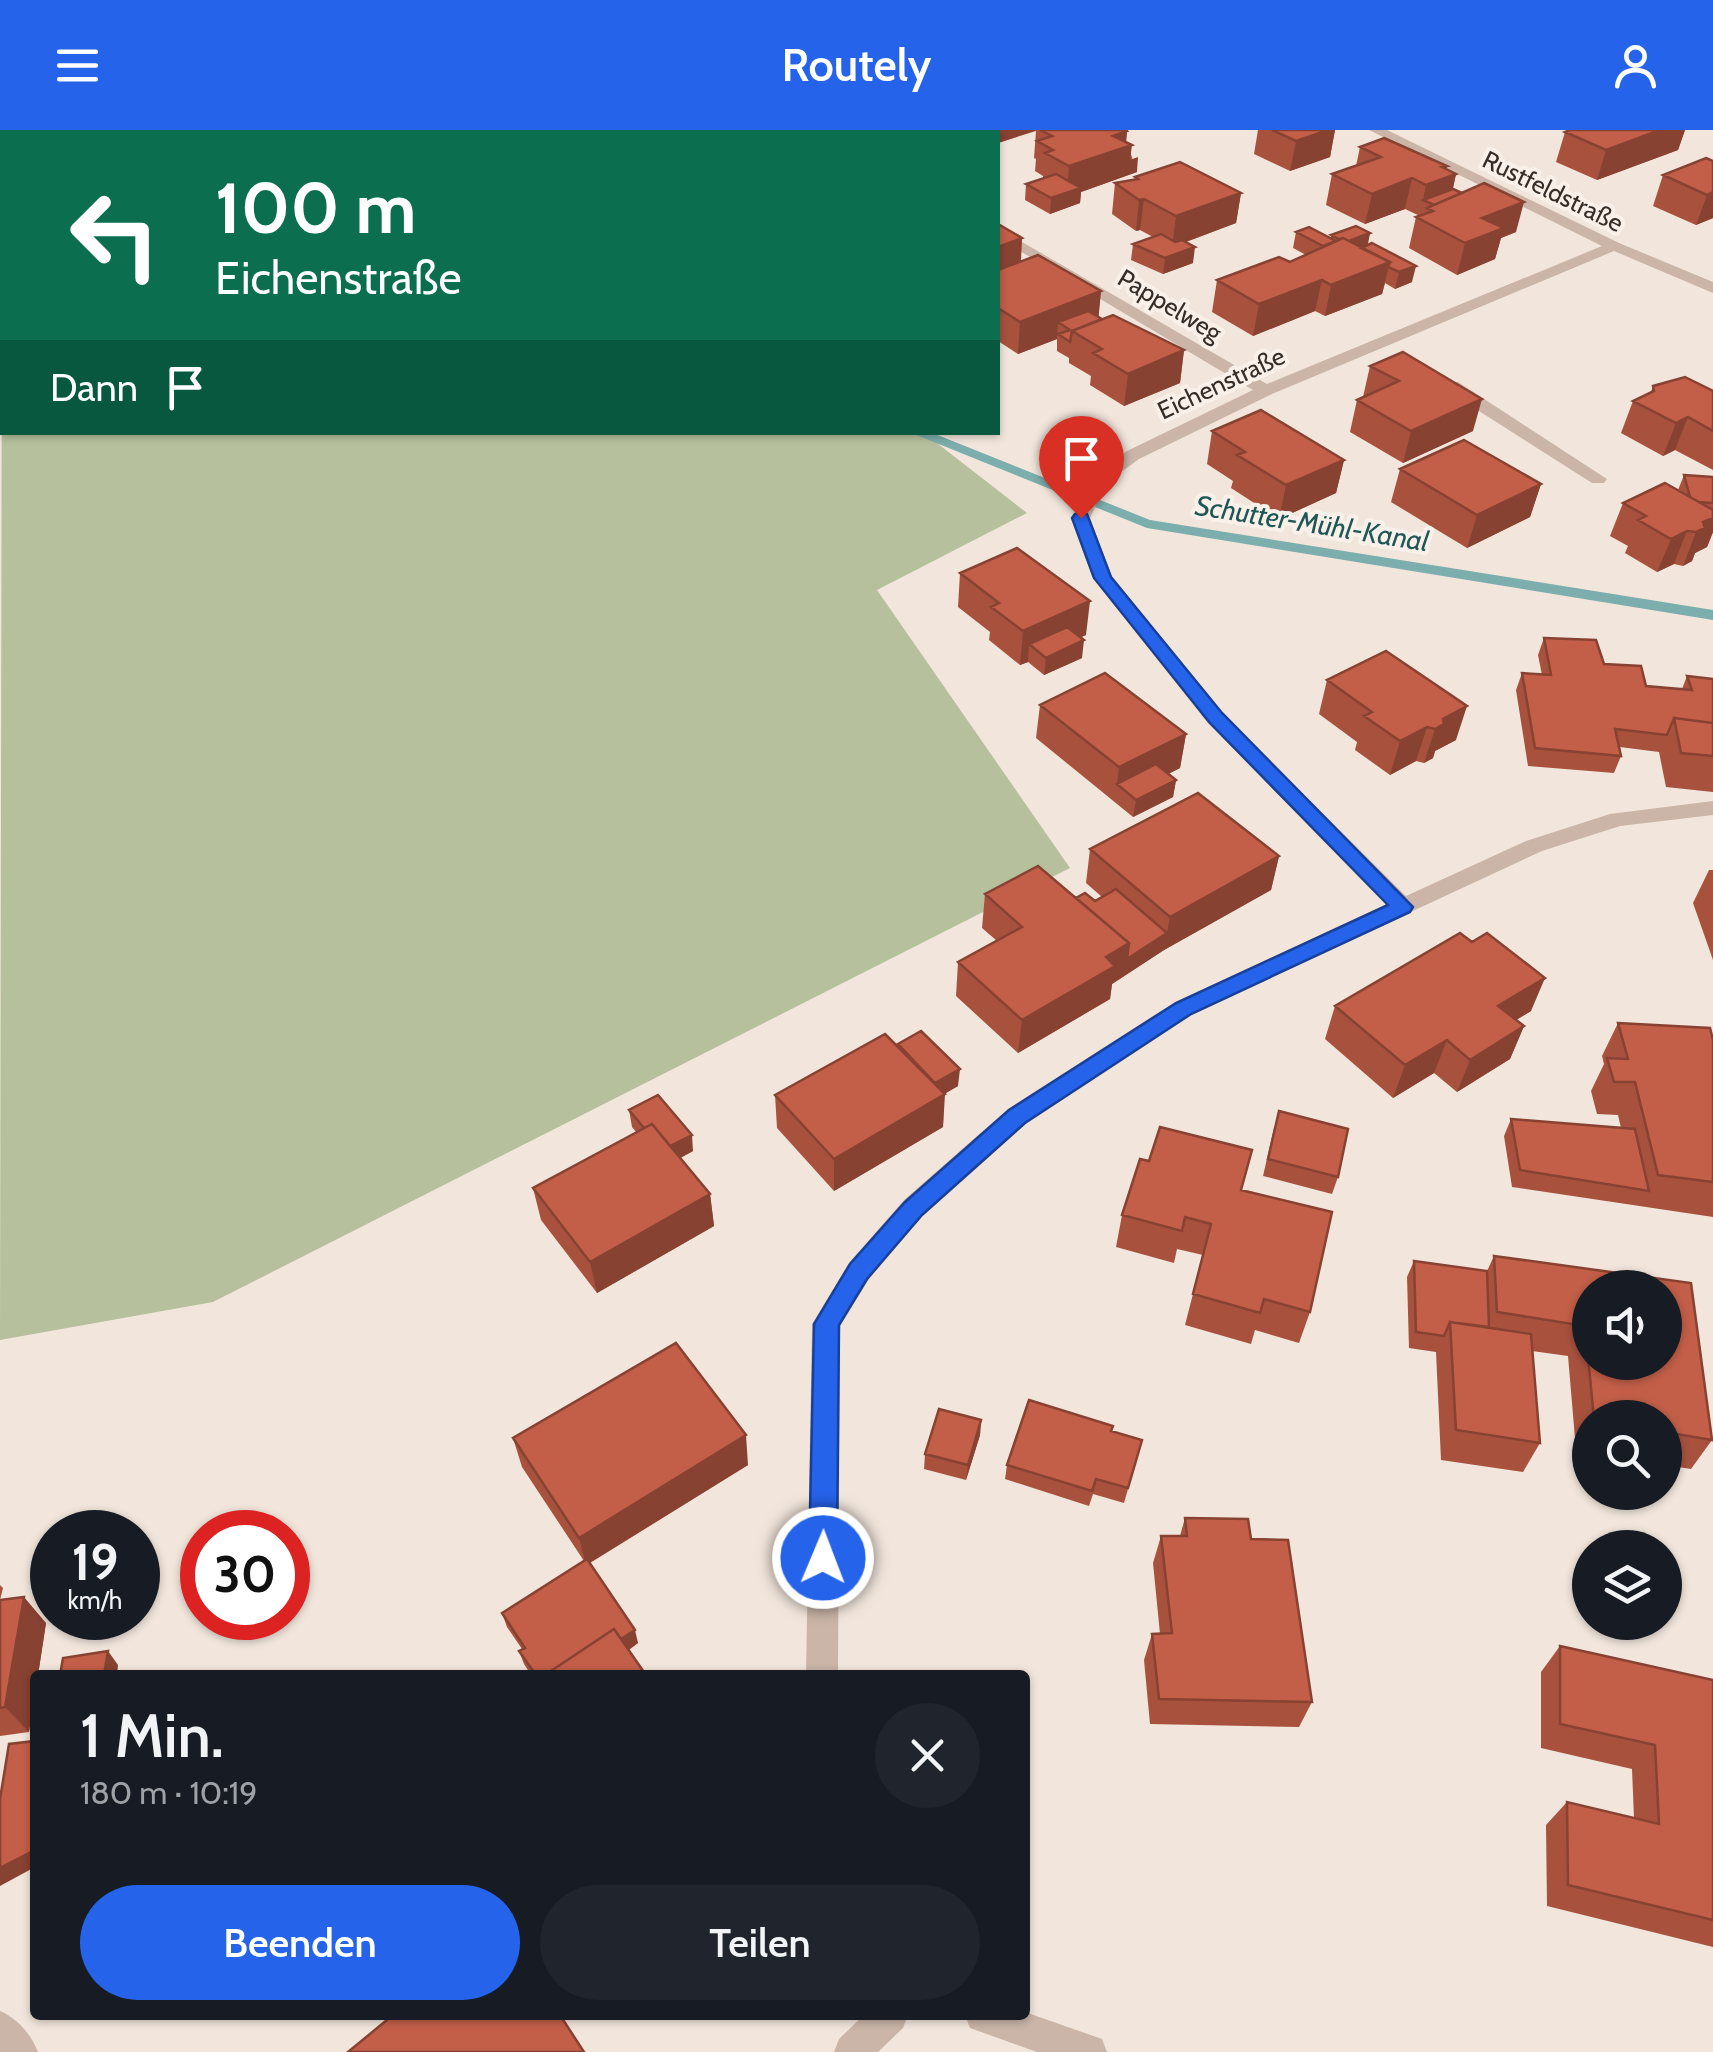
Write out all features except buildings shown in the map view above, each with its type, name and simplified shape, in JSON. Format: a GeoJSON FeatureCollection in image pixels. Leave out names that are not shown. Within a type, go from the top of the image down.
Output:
{"type":"FeatureCollection","features":[{"type":"Feature","properties":{"kind":"street","name":"Rustfeldstraße"},"geometry":{"type":"LineString","coordinates":[[1376,130],[1614,246],[1713,288]]}},
{"type":"Feature","properties":{"kind":"street","name":"Pappelweg"},"geometry":{"type":"LineString","coordinates":[[1000,233],[1266,390]]}},
{"type":"Feature","properties":{"kind":"street","name":"Eichenstraße"},"geometry":{"type":"LineString","coordinates":[[1403,907],[1215,718],[1103,578],[1081,518],[1098,480],[1133,455],[1266,390],[1614,246]]}},
{"type":"Feature","properties":{"kind":"street"},"geometry":{"type":"LineString","coordinates":[[1384,343],[1401,353]]}},
{"type":"Feature","properties":{"kind":"street"},"geometry":{"type":"LineString","coordinates":[[1434,374],[1598,479]]}},
{"type":"Feature","properties":{"kind":"street"},"geometry":{"type":"LineString","coordinates":[[822,1670],[826,1324],[859,1272],[913,1208],[1017,1116],[1184,1008],[1534,846],[1601,825],[1713,808]]}},
{"type":"Feature","properties":{"kind":"street"},"geometry":{"type":"LineString","coordinates":[[852,2052],[885,2020]]}},
{"type":"Feature","properties":{"kind":"street"},"geometry":{"type":"LineString","coordinates":[[997,2020],[1088,2052]]}},
{"type":"Feature","properties":{"kind":"street"},"geometry":{"type":"LineString","coordinates":[[0,2030],[20,2052]]}},
{"type":"Feature","properties":{"kind":"green space"},"geometry":{"type":"Polygon","coordinates":[[[2,435],[927,435],[1027,513],[877,590],[1070,868],[213,1302],[0,1340],[2,435]]]}},
{"type":"Feature","properties":{"kind":"waterway","name":"Schutter-Mühl-Kanal"},"geometry":{"type":"LineString","coordinates":[[924,435],[1147,524],[1713,615]]}},
{"type":"Feature","properties":{"kind":"route"},"geometry":{"type":"LineString","coordinates":[[823,1558],[826,1324],[859,1272],[913,1208],[1017,1116],[1184,1008],[1403,907],[1215,718],[1103,578],[1081,518]]}}]}
